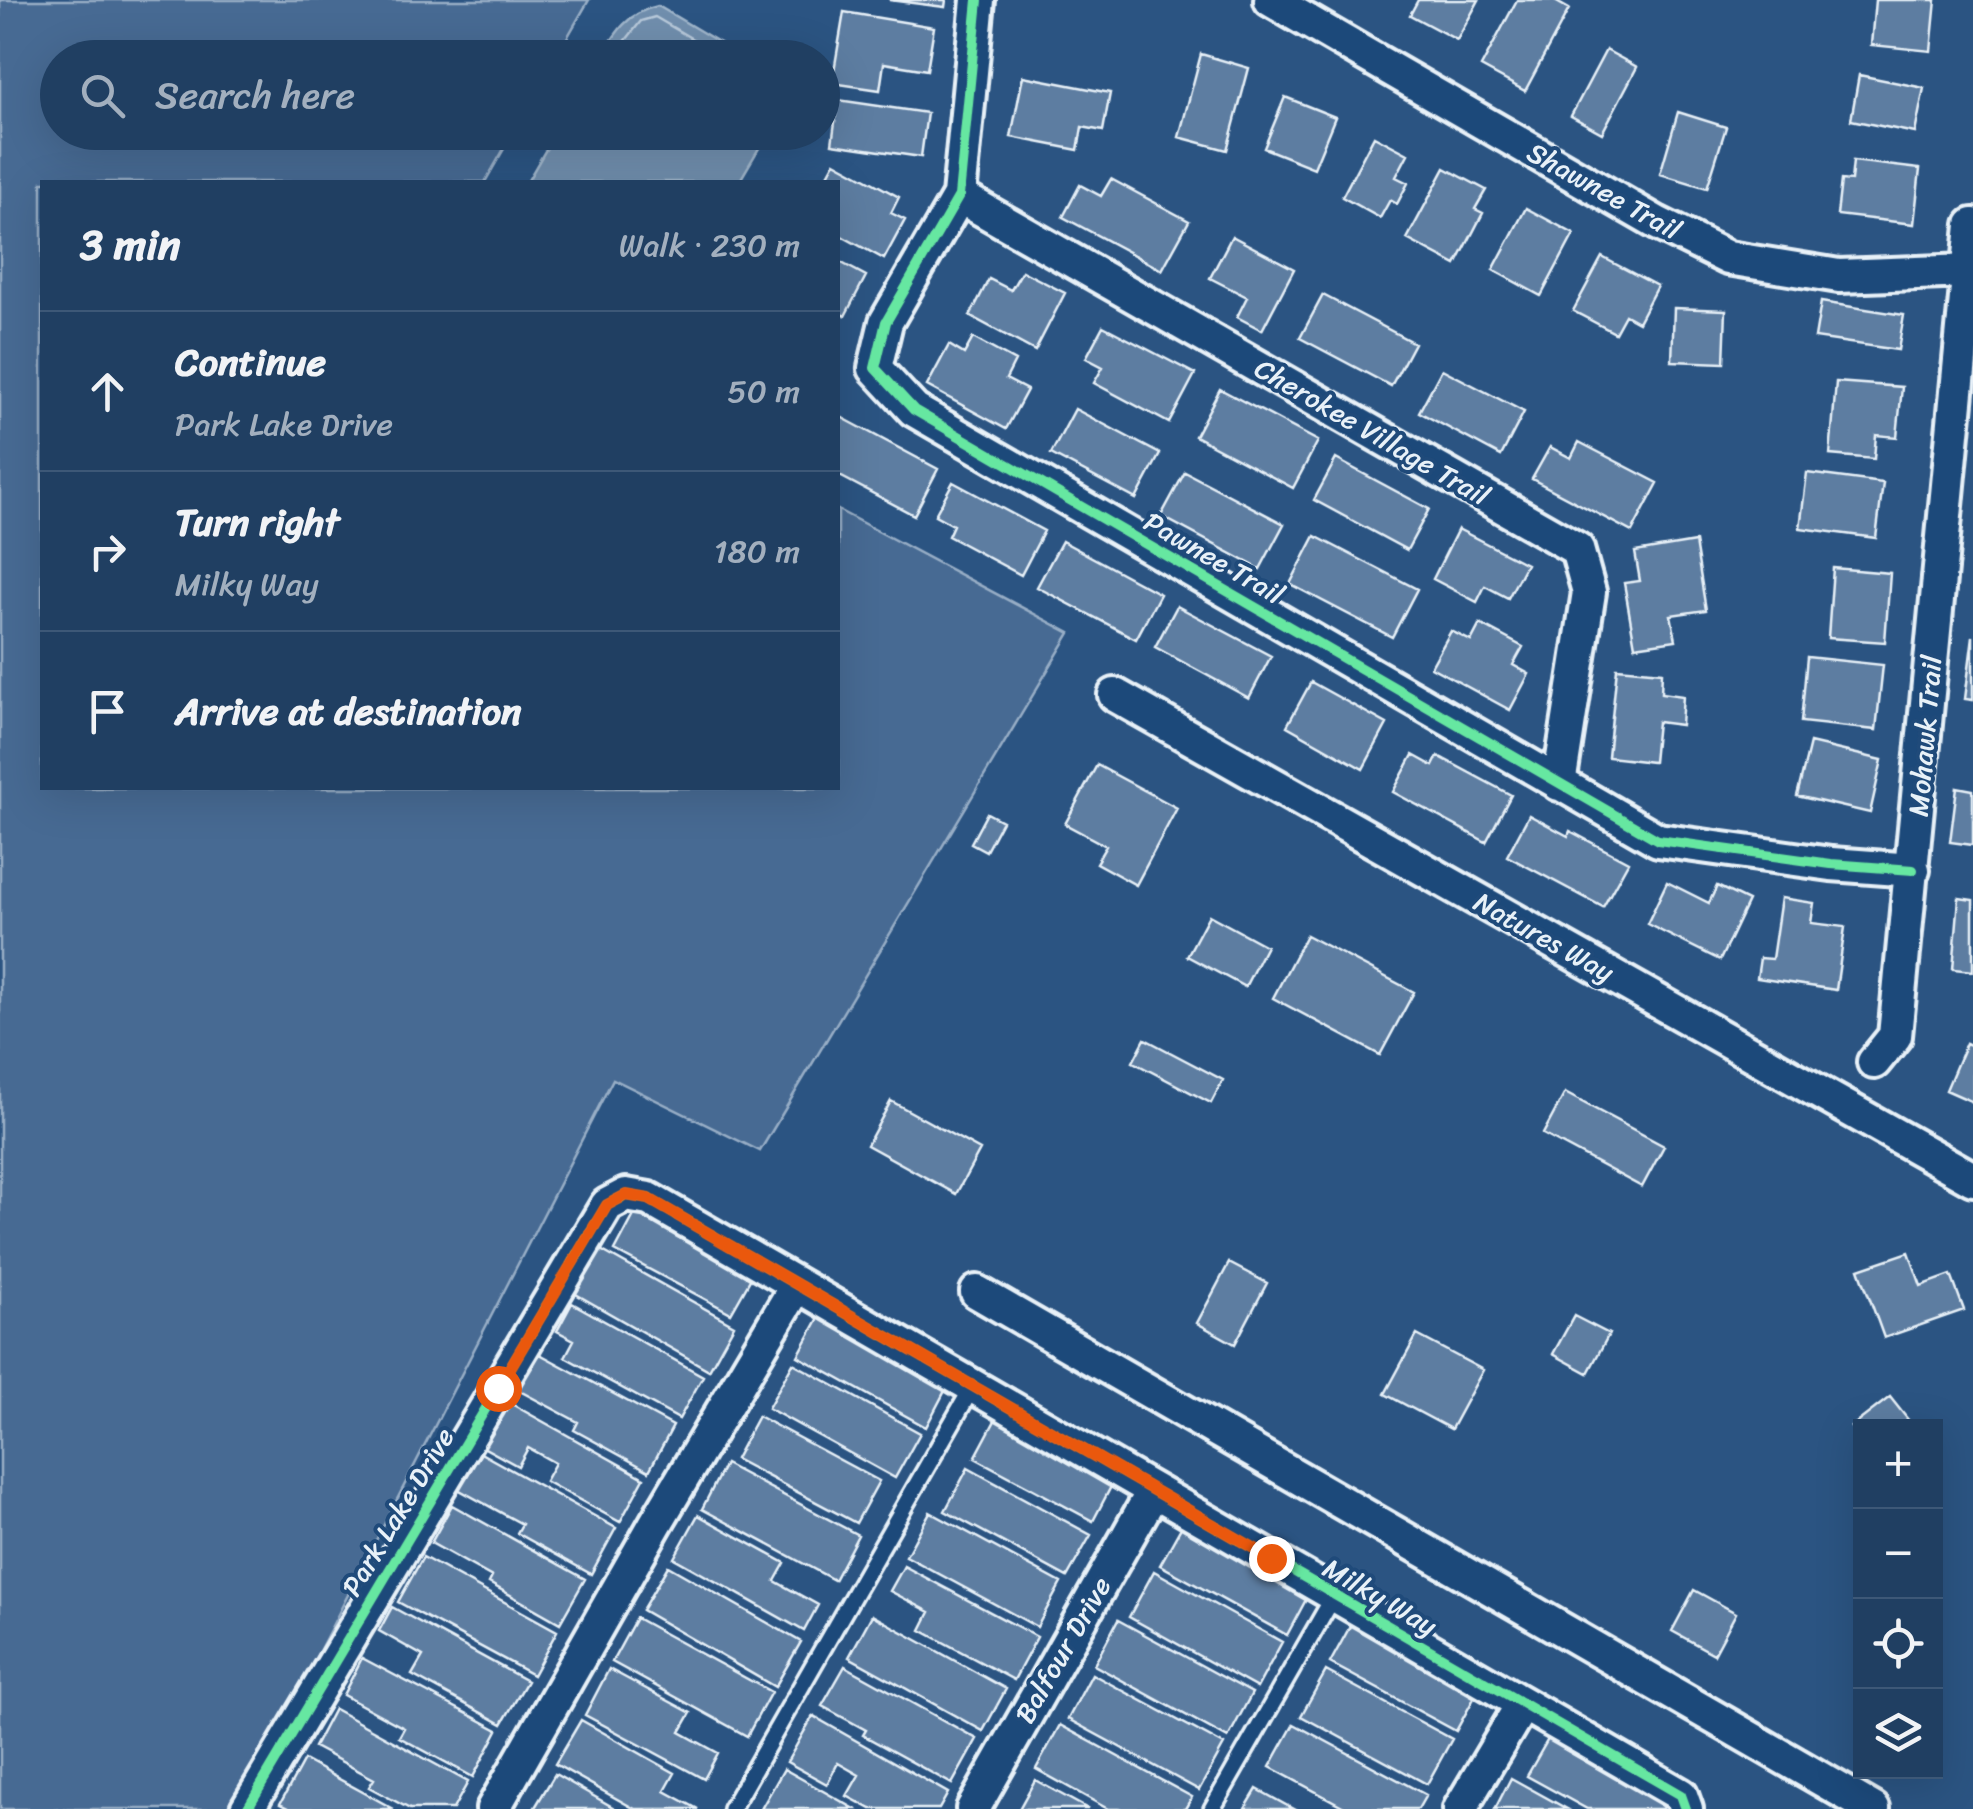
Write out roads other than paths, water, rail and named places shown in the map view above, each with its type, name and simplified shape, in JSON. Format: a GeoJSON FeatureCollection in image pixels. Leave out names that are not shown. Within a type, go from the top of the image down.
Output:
{"type":"FeatureCollection","features":[{"type":"Feature","properties":{"kind":"street","name":"Pawnee Trail"},"geometry":{"type":"LineString","coordinates":[[978,0],[959,196],[886,322],[875,368],[914,410],[1658,840],[1831,864],[1913,870]]}},
{"type":"Feature","properties":{"kind":"street","name":"Shawnee Trail"},"geometry":{"type":"LineString","coordinates":[[1271,0],[1657,222],[1728,258],[1839,276],[1969,271]]}},
{"type":"Feature","properties":{"kind":"street","name":"Cherokee Village Trail"},"geometry":{"type":"LineString","coordinates":[[959,196],[1577,549],[1589,592],[1559,784]]}},
{"type":"Feature","properties":{"kind":"street","name":"Mohawk Trail"},"geometry":{"type":"LineString","coordinates":[[1874,1062],[1895,1036],[1973,225]]}},
{"type":"Feature","properties":{"kind":"street","name":"Natures Way"},"geometry":{"type":"LineString","coordinates":[[1115,695],[1973,1179]]}},
{"type":"Feature","properties":{"kind":"street","name":"Milky Way"},"geometry":{"type":"LineString","coordinates":[[626,1195],[649,1199],[1681,1795],[1686,1809]]}},
{"type":"Feature","properties":{"kind":"street","name":"Park Lake Drive"},"geometry":{"type":"LineString","coordinates":[[247,1809],[607,1205],[626,1195]]}},
{"type":"Feature","properties":{"kind":"street"},"geometry":{"type":"LineString","coordinates":[[492,1809],[797,1286]]}},
{"type":"Feature","properties":{"kind":"street"},"geometry":{"type":"LineString","coordinates":[[976,1292],[1874,1809]]}},
{"type":"Feature","properties":{"kind":"street","name":"Balfour Drive"},"geometry":{"type":"LineString","coordinates":[[973,1809],[1153,1492]]}},
{"type":"Feature","properties":{"kind":"street"},"geometry":{"type":"LineString","coordinates":[[1460,1809],[1522,1705]]}},
{"type":"Feature","properties":{"kind":"lane"},"geometry":{"type":"LineString","coordinates":[[731,1809],[972,1388]]}},
{"type":"Feature","properties":{"kind":"lane"},"geometry":{"type":"LineString","coordinates":[[1212,1809],[1334,1596]]}},
{"type":"Feature","properties":{"kind":"water"},"geometry":{"type":"Polygon","coordinates":[[[658,6],[715,40],[612,40],[631,18],[658,6]]]}},
{"type":"Feature","properties":{"kind":"water"},"geometry":{"type":"Polygon","coordinates":[[[546,150],[758,150],[740,180],[528,180],[546,150]]]}}]}
